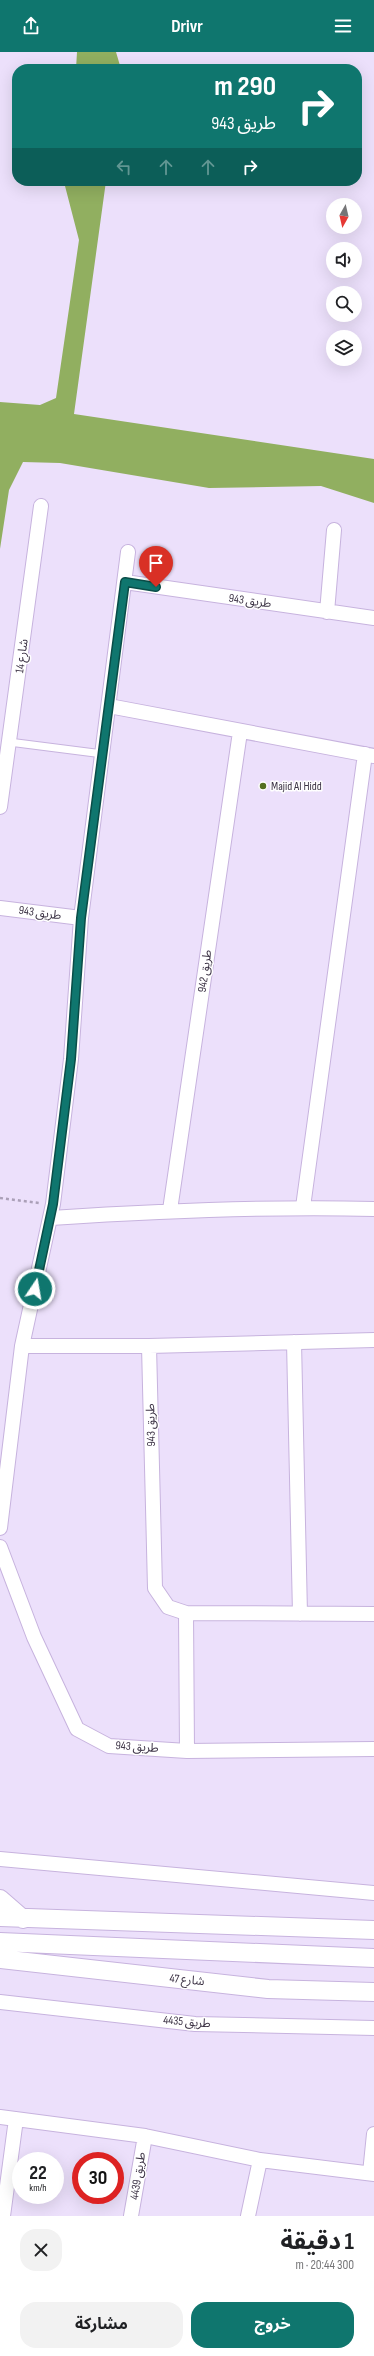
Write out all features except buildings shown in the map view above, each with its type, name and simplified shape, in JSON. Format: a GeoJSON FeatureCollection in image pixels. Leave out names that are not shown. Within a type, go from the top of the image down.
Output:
{"type":"FeatureCollection","features":[{"type":"Feature","properties":{"kind":"street","name":"شارع 14"},"geometry":{"type":"LineString","coordinates":[[0,807],[41,506]]}},
{"type":"Feature","properties":{"kind":"street"},"geometry":{"type":"LineString","coordinates":[[327,612],[334,530]]}},
{"type":"Feature","properties":{"kind":"street"},"geometry":{"type":"LineString","coordinates":[[0,1528],[22,1346],[52,1211],[71,1059],[81,918],[128,552]]}},
{"type":"Feature","properties":{"kind":"street","name":"طريق 943"},"geometry":{"type":"LineString","coordinates":[[125,582],[374,618]]}},
{"type":"Feature","properties":{"kind":"street"},"geometry":{"type":"LineString","coordinates":[[109,706],[240,732],[370,755],[303,1207]]}},
{"type":"Feature","properties":{"kind":"street","name":"طريق 942"},"geometry":{"type":"LineString","coordinates":[[170,1210],[240,732]]}},
{"type":"Feature","properties":{"kind":"street","name":"طريق 943"},"geometry":{"type":"LineString","coordinates":[[0,908],[81,918]]}},
{"type":"Feature","properties":{"kind":"street"},"geometry":{"type":"LineString","coordinates":[[52,1211],[303,1207],[374,1209]]}},
{"type":"Feature","properties":{"kind":"street"},"geometry":{"type":"LineString","coordinates":[[22,1346],[149,1346],[374,1340]]}},
{"type":"Feature","properties":{"kind":"street"},"geometry":{"type":"LineString","coordinates":[[294,1342],[300,1614]]}},
{"type":"Feature","properties":{"kind":"street","name":"طريق 943"},"geometry":{"type":"LineString","coordinates":[[149,1346],[155,1588],[168,1607],[186,1613],[374,1614]]}},
{"type":"Feature","properties":{"kind":"street","name":"طريق 943"},"geometry":{"type":"LineString","coordinates":[[0,1547],[34,1637],[77,1729],[109,1746],[187,1751],[374,1749]]}},
{"type":"Feature","properties":{"kind":"street"},"geometry":{"type":"LineString","coordinates":[[186,1613],[187,1751]]}},
{"type":"Feature","properties":{"kind":"street"},"geometry":{"type":"LineString","coordinates":[[0,1858],[374,1893]]}},
{"type":"Feature","properties":{"kind":"street"},"geometry":{"type":"LineString","coordinates":[[0,1898],[23,1919]]}},
{"type":"Feature","properties":{"kind":"street"},"geometry":{"type":"LineString","coordinates":[[0,1917],[374,1930]]}},
{"type":"Feature","properties":{"kind":"street"},"geometry":{"type":"LineString","coordinates":[[0,1942],[374,1958]]}},
{"type":"Feature","properties":{"kind":"street","name":"شارع 47"},"geometry":{"type":"LineString","coordinates":[[0,1959],[268,1989],[374,1992]]}},
{"type":"Feature","properties":{"kind":"street","name":"طريق 4435"},"geometry":{"type":"LineString","coordinates":[[0,2002],[195,2024],[374,2028]]}},
{"type":"Feature","properties":{"kind":"street"},"geometry":{"type":"LineString","coordinates":[[0,2117],[145,2136],[260,2160],[372,2173],[374,2134]]}},
{"type":"Feature","properties":{"kind":"street"},"geometry":{"type":"LineString","coordinates":[[3,2216],[16,2119]]}},
{"type":"Feature","properties":{"kind":"street","name":"طريق 4439"},"geometry":{"type":"LineString","coordinates":[[131,2216],[145,2136]]}},
{"type":"Feature","properties":{"kind":"street"},"geometry":{"type":"LineString","coordinates":[[248,2216],[260,2160]]}},
{"type":"Feature","properties":{"kind":"lane"},"geometry":{"type":"LineString","coordinates":[[9,742],[102,754]]}},
{"type":"Feature","properties":{"kind":"path"},"geometry":{"type":"LineString","coordinates":[[0,1198],[52,1211]]}},
{"type":"Feature","properties":{"kind":"shaded area"},"geometry":{"type":"Polygon","coordinates":[[[77,52],[116,52],[120,64],[76,64],[77,52]]]}},
{"type":"Feature","properties":{"kind":"shaded area"},"geometry":{"type":"Polygon","coordinates":[[[65,186],[105,186],[74,414],[374,459],[374,503],[321,486],[209,488],[60,463],[23,462],[9,490],[0,549],[0,402],[40,405],[56,398],[79,240],[65,186]]]}},
{"type":"Feature","properties":{"kind":"place","name":"Majid Al Hidd"},"geometry":{"type":"Point","coordinates":[263,786]}},
{"type":"Feature","properties":{"kind":"route"},"geometry":{"type":"LineString","coordinates":[[35,1289],[53,1204],[71,1059],[81,918],[125,582],[156,587]]}}]}
